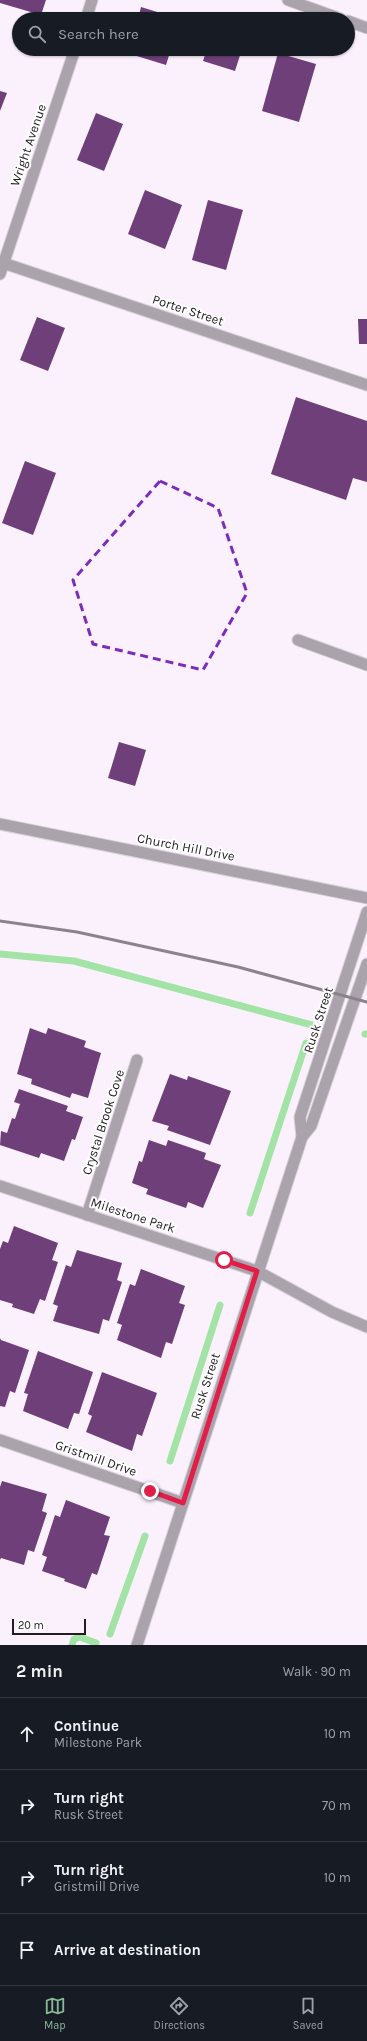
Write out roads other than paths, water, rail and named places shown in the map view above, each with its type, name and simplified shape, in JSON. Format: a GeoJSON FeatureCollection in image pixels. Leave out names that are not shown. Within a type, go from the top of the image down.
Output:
{"type":"FeatureCollection","features":[{"type":"Feature","properties":{"kind":"street"},"geometry":{"type":"LineString","coordinates":[[88,12],[92,0]]}},
{"type":"Feature","properties":{"kind":"street"},"geometry":{"type":"LineString","coordinates":[[288,0],[321,12]]}},
{"type":"Feature","properties":{"kind":"street"},"geometry":{"type":"LineString","coordinates":[[355,24],[367,28]]}},
{"type":"Feature","properties":{"kind":"street","name":"Wright Avenue"},"geometry":{"type":"LineString","coordinates":[[1,266],[74,56]]}},
{"type":"Feature","properties":{"kind":"street","name":"Porter Street"},"geometry":{"type":"LineString","coordinates":[[1,266],[367,385]]}},
{"type":"Feature","properties":{"kind":"street"},"geometry":{"type":"LineString","coordinates":[[298,640],[367,665]]}},
{"type":"Feature","properties":{"kind":"street","name":"Church Hill Drive"},"geometry":{"type":"LineString","coordinates":[[0,824],[367,898]]}},
{"type":"Feature","properties":{"kind":"street","name":"Rusk Street"},"geometry":{"type":"LineString","coordinates":[[302,1137],[300,1117],[367,912]]}},
{"type":"Feature","properties":{"kind":"street","name":"Rusk Street"},"geometry":{"type":"LineString","coordinates":[[137,1645],[257,1271],[302,1137],[311,1126],[367,964]]}},
{"type":"Feature","properties":{"kind":"street","name":"Crystal Brook Cove"},"geometry":{"type":"LineString","coordinates":[[87,1215],[137,1060]]}},
{"type":"Feature","properties":{"kind":"street","name":"Milestone Park"},"geometry":{"type":"LineString","coordinates":[[0,1186],[257,1271],[332,1312],[367,1327]]}},
{"type":"Feature","properties":{"kind":"street","name":"Gristmill Drive"},"geometry":{"type":"LineString","coordinates":[[0,1440],[183,1503]]}},
{"type":"Feature","properties":{"kind":"waterway"},"geometry":{"type":"LineString","coordinates":[[0,954],[74,961],[312,1025]]}},
{"type":"Feature","properties":{"kind":"waterway"},"geometry":{"type":"LineString","coordinates":[[250,1213],[306,1043]]}},
{"type":"Feature","properties":{"kind":"waterway"},"geometry":{"type":"LineString","coordinates":[[170,1461],[220,1305]]}},
{"type":"Feature","properties":{"kind":"waterway"},"geometry":{"type":"LineString","coordinates":[[110,1634],[145,1536]]}},
{"type":"Feature","properties":{"kind":"waterway"},"geometry":{"type":"LineString","coordinates":[[72,1645],[74,1639],[80,1637],[96,1643]]}},
{"type":"Feature","properties":{"kind":"railway"},"geometry":{"type":"LineString","coordinates":[[0,921],[77,932],[238,967],[367,1002]]}}]}
